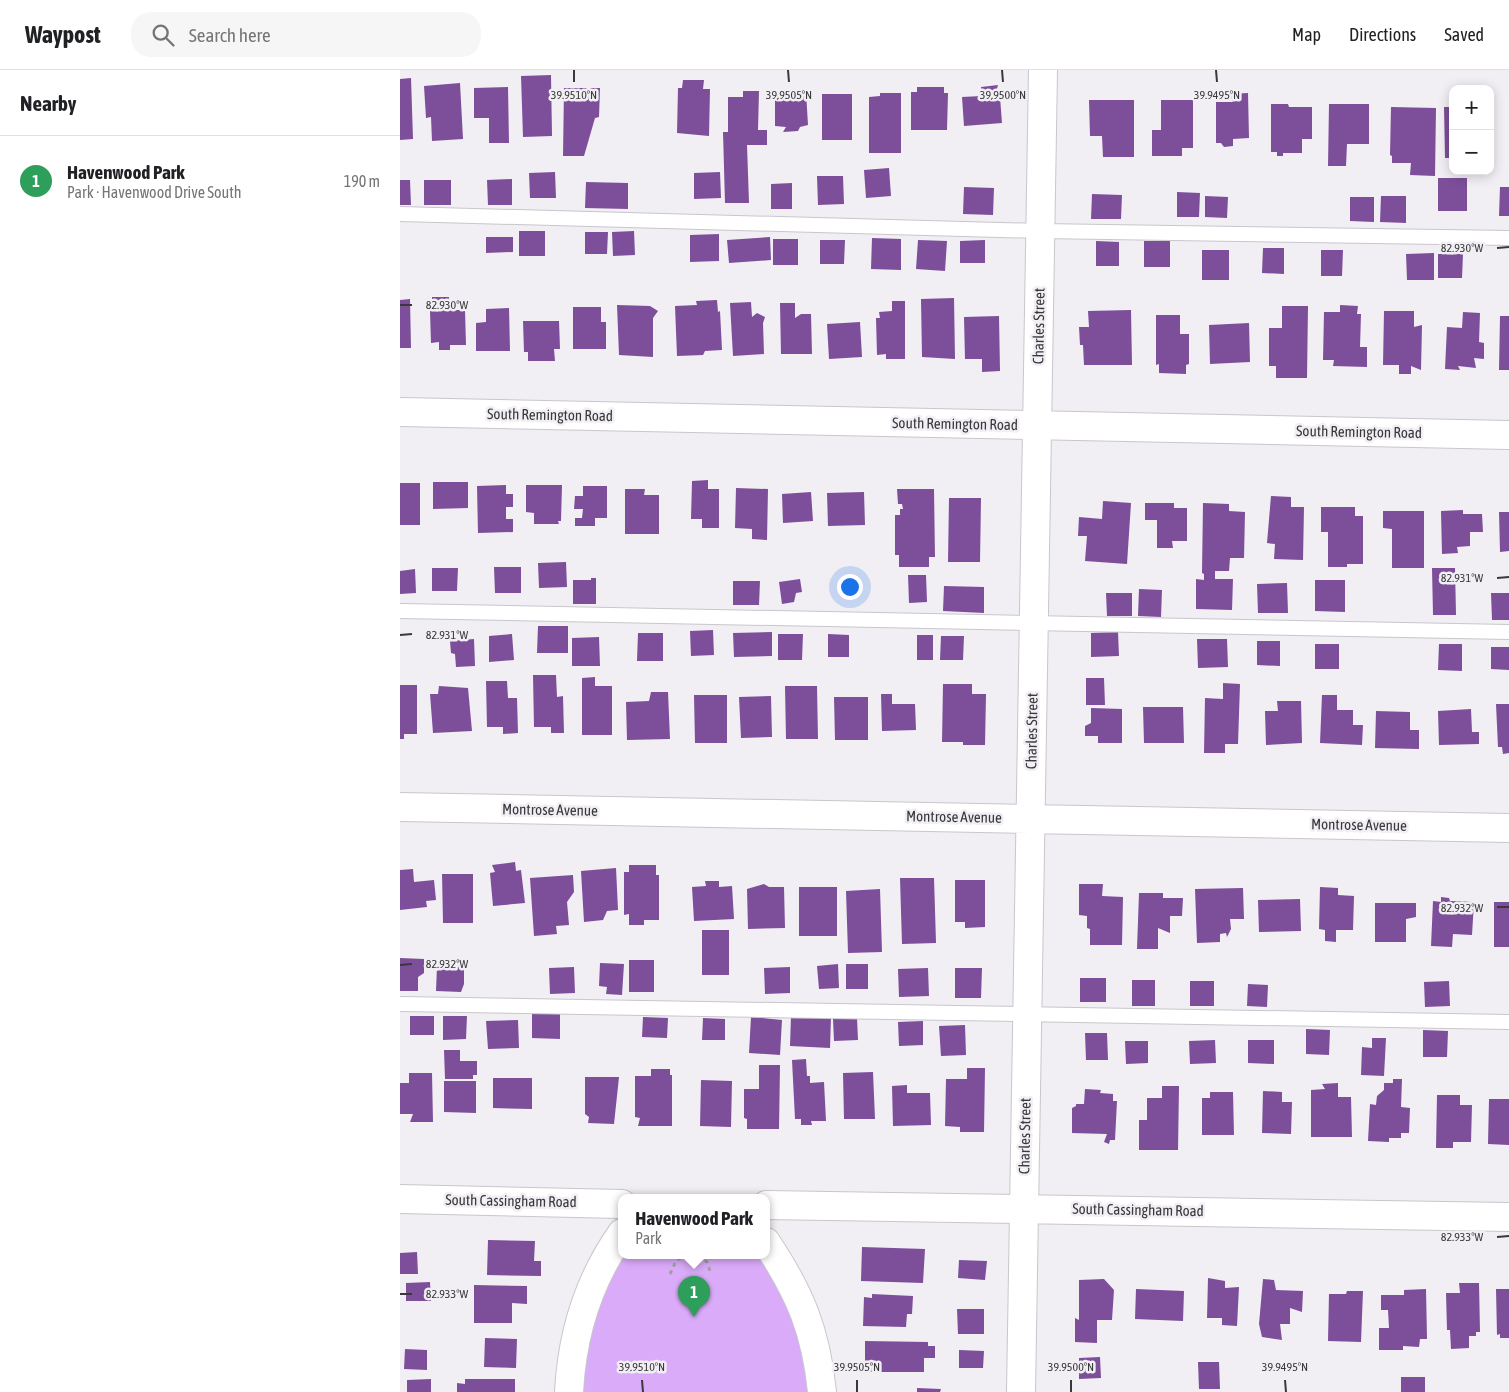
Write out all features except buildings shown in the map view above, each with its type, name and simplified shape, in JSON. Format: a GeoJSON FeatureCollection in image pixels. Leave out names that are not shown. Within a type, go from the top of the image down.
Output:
{"type":"FeatureCollection","features":[{"type":"Feature","properties":{"kind":"street","name":"Charles Street"},"geometry":{"type":"LineString","coordinates":[[1021,1392],[1043,70]]}},
{"type":"Feature","properties":{"kind":"street","name":"South Remington Road"},"geometry":{"type":"LineString","coordinates":[[400,412],[1509,435]]}},
{"type":"Feature","properties":{"kind":"street","name":"Montrose Avenue"},"geometry":{"type":"LineString","coordinates":[[400,807],[1509,828]]}},
{"type":"Feature","properties":{"kind":"street","name":"South Cassingham Road"},"geometry":{"type":"LineString","coordinates":[[400,1199],[618,1204]]}},
{"type":"Feature","properties":{"kind":"street","name":"South Cassingham Road"},"geometry":{"type":"LineString","coordinates":[[770,1205],[1509,1217]]}},
{"type":"Feature","properties":{"kind":"street"},"geometry":{"type":"LineString","coordinates":[[569,1392],[570,1364],[579,1321],[603,1262],[618,1239]]}},
{"type":"Feature","properties":{"kind":"street"},"geometry":{"type":"LineString","coordinates":[[770,1249],[798,1295],[808,1320],[819,1364],[822,1392]]}},
{"type":"Feature","properties":{"kind":"lane"},"geometry":{"type":"LineString","coordinates":[[400,214],[1040,231],[1509,238]]}},
{"type":"Feature","properties":{"kind":"lane"},"geometry":{"type":"LineString","coordinates":[[400,611],[1509,632]]}},
{"type":"Feature","properties":{"kind":"lane"},"geometry":{"type":"LineString","coordinates":[[400,1004],[1509,1022]]}},
{"type":"Feature","properties":{"kind":"path"},"geometry":{"type":"LineString","coordinates":[[670,1274],[678,1259]]}},
{"type":"Feature","properties":{"kind":"path"},"geometry":{"type":"LineString","coordinates":[[702,1259],[707,1262],[711,1274]]}},
{"type":"Feature","properties":{"kind":"shaded area"},"geometry":{"type":"Polygon","coordinates":[[[621,1259],[760,1259],[778,1287],[792,1320],[806,1373],[808,1392],[583,1392],[584,1374],[594,1321],[621,1259]]]}},
{"type":"Feature","properties":{"kind":"place","name":"Havenwood Park"},"geometry":{"type":"Point","coordinates":[694,1317]}}]}
